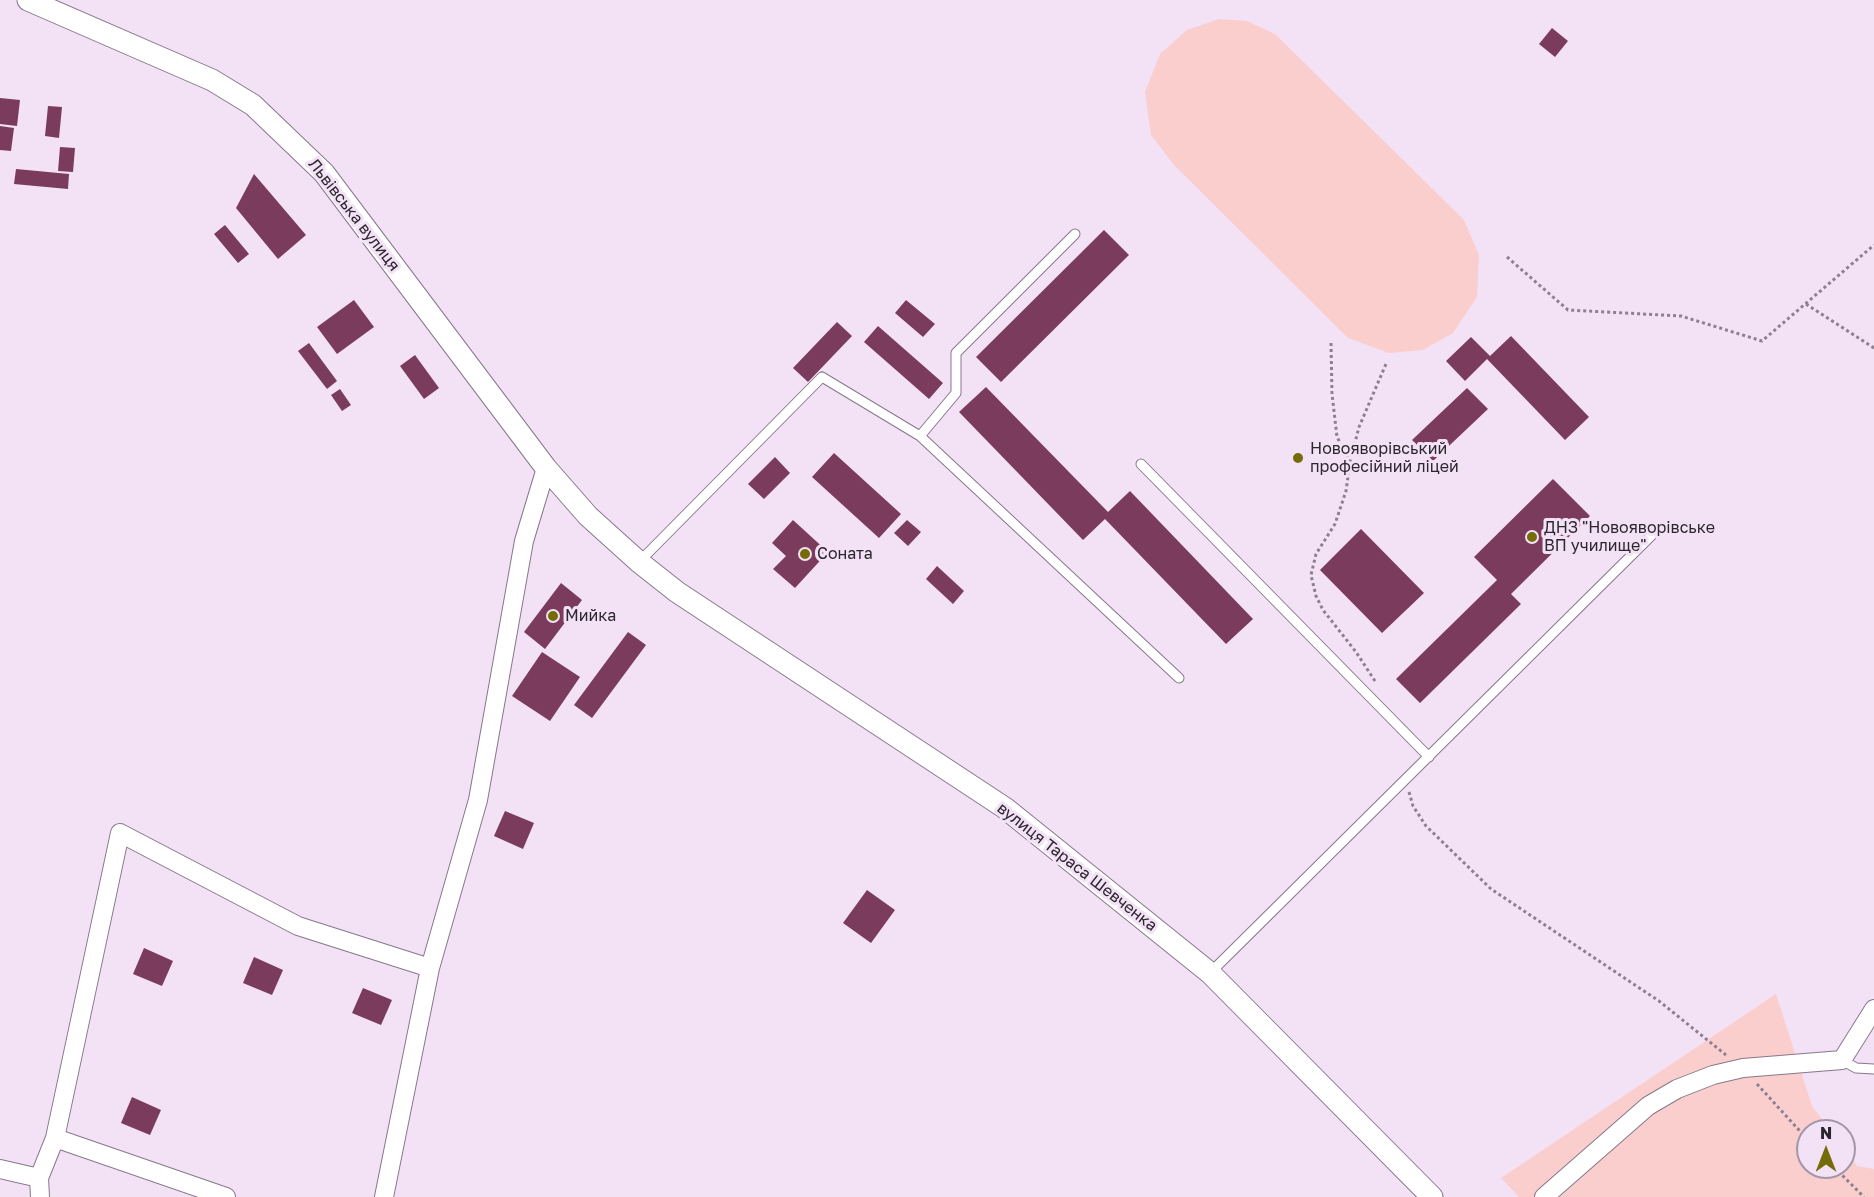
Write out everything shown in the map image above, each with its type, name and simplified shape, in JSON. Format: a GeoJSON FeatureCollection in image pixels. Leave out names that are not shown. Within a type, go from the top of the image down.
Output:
{"type":"FeatureCollection","features":[{"type":"Feature","properties":{"kind":"street","name":"Львівська вулиця"},"geometry":{"type":"LineString","coordinates":[[28,0],[212,80],[253,105],[324,173],[546,468]]}},
{"type":"Feature","properties":{"kind":"street","name":"вулиця Тараса Шевченка"},"geometry":{"type":"LineString","coordinates":[[546,468],[588,516],[639,562],[678,592],[1005,808],[1210,973],[1432,1197]]}},
{"type":"Feature","properties":{"kind":"street"},"geometry":{"type":"LineString","coordinates":[[384,1197],[430,968],[478,800],[524,542],[546,468]]}},
{"type":"Feature","properties":{"kind":"street"},"geometry":{"type":"LineString","coordinates":[[40,1197],[39,1178],[55,1138],[120,833],[298,926],[430,968]]}},
{"type":"Feature","properties":{"kind":"street"},"geometry":{"type":"LineString","coordinates":[[1544,1197],[1648,1106],[1677,1089],[1713,1075],[1743,1068],[1842,1060],[1874,1009]]}},
{"type":"Feature","properties":{"kind":"street"},"geometry":{"type":"LineString","coordinates":[[55,1138],[226,1197]]}},
{"type":"Feature","properties":{"kind":"street"},"geometry":{"type":"LineString","coordinates":[[0,1169],[39,1178]]}},
{"type":"Feature","properties":{"kind":"lane"},"geometry":{"type":"LineString","coordinates":[[920,436],[957,393],[957,353],[1075,234]]}},
{"type":"Feature","properties":{"kind":"lane"},"geometry":{"type":"LineString","coordinates":[[639,562],[822,377],[920,436],[1179,678]]}},
{"type":"Feature","properties":{"kind":"lane"},"geometry":{"type":"LineString","coordinates":[[1141,464],[1429,756]]}},
{"type":"Feature","properties":{"kind":"lane"},"geometry":{"type":"LineString","coordinates":[[1210,973],[1656,531]]}},
{"type":"Feature","properties":{"kind":"lane"},"geometry":{"type":"LineString","coordinates":[[1842,1060],[1856,1068],[1874,1070]]}},
{"type":"Feature","properties":{"kind":"path"},"geometry":{"type":"LineString","coordinates":[[1507,257],[1568,310],[1681,316],[1762,341],[1874,245]]}},
{"type":"Feature","properties":{"kind":"path"},"geometry":{"type":"LineString","coordinates":[[1806,304],[1874,348]]}},
{"type":"Feature","properties":{"kind":"path"},"geometry":{"type":"LineString","coordinates":[[1331,344],[1332,394],[1337,437],[1350,462]]}},
{"type":"Feature","properties":{"kind":"path"},"geometry":{"type":"LineString","coordinates":[[1380,690],[1356,652],[1323,610],[1316,596],[1311,575],[1316,554],[1335,524],[1346,491],[1350,462],[1359,427],[1386,364]]}},
{"type":"Feature","properties":{"kind":"path"},"geometry":{"type":"LineString","coordinates":[[1412,773],[1408,790],[1413,806],[1426,826],[1491,889],[1659,1001],[1743,1068],[1796,1127]]}},
{"type":"Feature","properties":{"kind":"path"},"geometry":{"type":"LineString","coordinates":[[1846,1179],[1864,1197]]}},
{"type":"Feature","properties":{"kind":"shaded area"},"geometry":{"type":"Polygon","coordinates":[[[1219,19],[1247,21],[1275,34],[1464,220],[1479,255],[1477,297],[1453,333],[1423,350],[1389,353],[1348,338],[1174,165],[1151,135],[1145,92],[1160,54],[1187,30],[1219,19]]]}},
{"type":"Feature","properties":{"kind":"shaded area"},"geometry":{"type":"Polygon","coordinates":[[[1776,994],[1812,1106],[1822,1119],[1796,1119],[1796,1179],[1856,1179],[1856,1165],[1874,1169],[1874,1197],[1519,1197],[1501,1178],[1776,994]]]}},
{"type":"Feature","properties":{"kind":"building"},"geometry":{"type":"Polygon","coordinates":[[[1552,28],[1568,41],[1555,57],[1539,44],[1552,28]]]}},
{"type":"Feature","properties":{"kind":"building"},"geometry":{"type":"Polygon","coordinates":[[[0,98],[20,100],[17,126],[0,124],[0,98]]]}},
{"type":"Feature","properties":{"kind":"building"},"geometry":{"type":"Polygon","coordinates":[[[48,106],[62,107],[59,138],[45,136],[48,106]]]}},
{"type":"Feature","properties":{"kind":"building"},"geometry":{"type":"Polygon","coordinates":[[[0,126],[14,128],[11,151],[0,150],[0,126]]]}},
{"type":"Feature","properties":{"kind":"building"},"geometry":{"type":"Polygon","coordinates":[[[60,147],[75,148],[73,172],[58,171],[60,147]]]}},
{"type":"Feature","properties":{"kind":"building"},"geometry":{"type":"Polygon","coordinates":[[[16,169],[69,174],[68,189],[14,184],[16,169]]]}},
{"type":"Feature","properties":{"kind":"building"},"geometry":{"type":"Polygon","coordinates":[[[254,174],[306,235],[278,259],[236,208],[254,174]]]}},
{"type":"Feature","properties":{"kind":"building"},"geometry":{"type":"Polygon","coordinates":[[[225,225],[249,254],[238,263],[214,234],[225,225]]]}},
{"type":"Feature","properties":{"kind":"building"},"geometry":{"type":"Polygon","coordinates":[[[1104,230],[1129,255],[1001,382],[976,357],[1104,230]]]}},
{"type":"Feature","properties":{"kind":"building"},"geometry":{"type":"Polygon","coordinates":[[[354,300],[374,327],[337,354],[317,327],[354,300]]]}},
{"type":"Feature","properties":{"kind":"building"},"geometry":{"type":"Polygon","coordinates":[[[906,300],[935,324],[923,337],[895,313],[906,300]]]}},
{"type":"Feature","properties":{"kind":"building"},"geometry":{"type":"Polygon","coordinates":[[[837,322],[852,336],[808,382],[793,368],[837,322]]]}},
{"type":"Feature","properties":{"kind":"building"},"geometry":{"type":"Polygon","coordinates":[[[878,326],[943,383],[929,399],[864,342],[878,326]]]}},
{"type":"Feature","properties":{"kind":"building"},"geometry":{"type":"Polygon","coordinates":[[[1511,336],[1589,417],[1565,440],[1487,359],[1465,381],[1446,361],[1471,337],[1490,356],[1511,336]]]}},
{"type":"Feature","properties":{"kind":"building"},"geometry":{"type":"Polygon","coordinates":[[[309,343],[337,381],[327,389],[298,351],[309,343]]]}},
{"type":"Feature","properties":{"kind":"building"},"geometry":{"type":"Polygon","coordinates":[[[415,355],[439,388],[424,399],[400,366],[415,355]]]}},
{"type":"Feature","properties":{"kind":"building"},"geometry":{"type":"Polygon","coordinates":[[[986,387],[1108,512],[1130,491],[1253,619],[1226,644],[1105,519],[1083,540],[959,412],[986,387]]]}},
{"type":"Feature","properties":{"kind":"building"},"geometry":{"type":"Polygon","coordinates":[[[1467,388],[1488,409],[1433,461],[1412,440],[1467,388]]]}},
{"type":"Feature","properties":{"kind":"building"},"geometry":{"type":"Polygon","coordinates":[[[340,389],[351,405],[342,411],[331,395],[340,389]]]}},
{"type":"Feature","properties":{"kind":"building"},"geometry":{"type":"Polygon","coordinates":[[[834,453],[901,514],[879,538],[812,477],[834,453]]]}},
{"type":"Feature","properties":{"kind":"building"},"geometry":{"type":"Polygon","coordinates":[[[775,457],[790,473],[764,499],[748,484],[775,457]]]}},
{"type":"Feature","properties":{"kind":"building"},"geometry":{"type":"Polygon","coordinates":[[[1553,479],[1590,516],[1511,594],[1521,604],[1420,703],[1396,679],[1497,580],[1474,557],[1553,479]]]}},
{"type":"Feature","properties":{"kind":"building","name":"Соната"},"geometry":{"type":"Polygon","coordinates":[[[793,520],[828,552],[795,588],[773,569],[786,556],[772,543],[793,520]]]}},
{"type":"Feature","properties":{"kind":"building"},"geometry":{"type":"Polygon","coordinates":[[[907,520],[921,532],[908,546],[894,533],[907,520]]]}},
{"type":"Feature","properties":{"kind":"building"},"geometry":{"type":"Polygon","coordinates":[[[1361,529],[1424,593],[1382,633],[1320,570],[1361,529]]]}},
{"type":"Feature","properties":{"kind":"building"},"geometry":{"type":"Polygon","coordinates":[[[937,566],[964,591],[953,604],[926,579],[937,566]]]}},
{"type":"Feature","properties":{"kind":"building","name":"Мийка"},"geometry":{"type":"Polygon","coordinates":[[[561,583],[582,600],[545,649],[524,632],[561,583]]]}},
{"type":"Feature","properties":{"kind":"building"},"geometry":{"type":"Polygon","coordinates":[[[628,632],[646,645],[592,718],[574,705],[628,632]]]}},
{"type":"Feature","properties":{"kind":"building"},"geometry":{"type":"Polygon","coordinates":[[[542,652],[580,677],[550,721],[512,696],[542,652]]]}},
{"type":"Feature","properties":{"kind":"building"},"geometry":{"type":"Polygon","coordinates":[[[505,811],[534,823],[523,849],[494,836],[505,811]]]}},
{"type":"Feature","properties":{"kind":"building"},"geometry":{"type":"Polygon","coordinates":[[[867,890],[895,910],[871,943],[843,923],[867,890]]]}},
{"type":"Feature","properties":{"kind":"building"},"geometry":{"type":"Polygon","coordinates":[[[144,948],[173,961],[162,986],[133,974],[144,948]]]}},
{"type":"Feature","properties":{"kind":"building"},"geometry":{"type":"Polygon","coordinates":[[[254,957],[283,970],[272,995],[243,983],[254,957]]]}},
{"type":"Feature","properties":{"kind":"building"},"geometry":{"type":"Polygon","coordinates":[[[363,988],[392,1000],[381,1025],[352,1013],[363,988]]]}},
{"type":"Feature","properties":{"kind":"building"},"geometry":{"type":"Polygon","coordinates":[[[132,1097],[161,1110],[150,1135],[121,1123],[132,1097]]]}},
{"type":"Feature","properties":{"kind":"place","name":"Новояворівський професійний ліцей"},"geometry":{"type":"Point","coordinates":[1298,458]}},
{"type":"Feature","properties":{"kind":"place","name":"ДНЗ \"Новояворівське ВП училище\""},"geometry":{"type":"Point","coordinates":[1532,537]}},
{"type":"Feature","properties":{"kind":"place","name":"Соната"},"geometry":{"type":"Point","coordinates":[805,554]}},
{"type":"Feature","properties":{"kind":"place","name":"Мийка"},"geometry":{"type":"Point","coordinates":[553,616]}}]}
